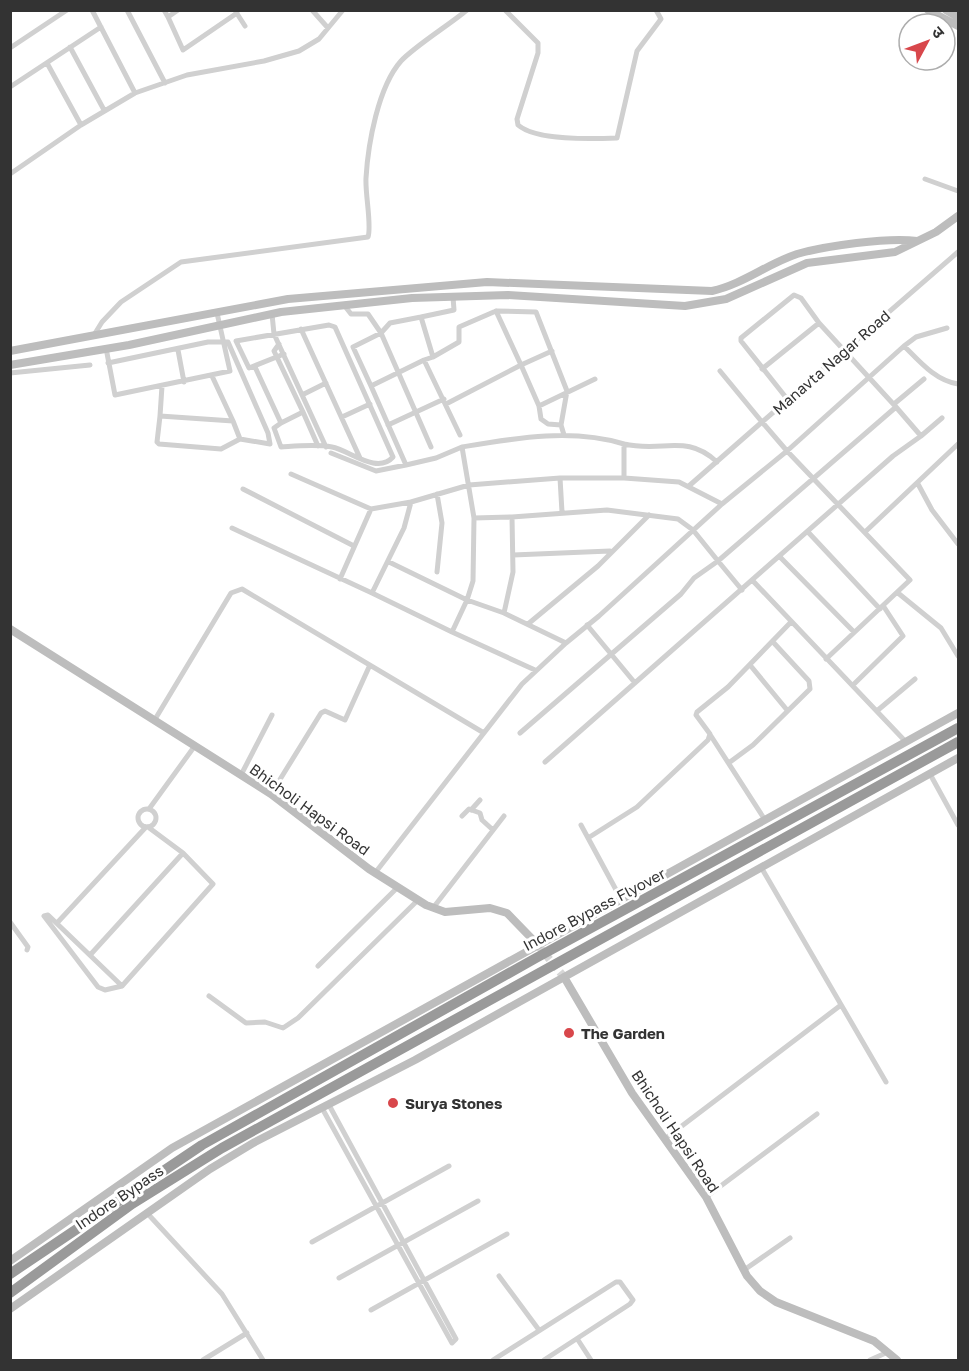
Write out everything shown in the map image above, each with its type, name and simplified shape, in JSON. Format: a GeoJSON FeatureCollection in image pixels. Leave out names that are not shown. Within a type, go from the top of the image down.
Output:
{"type":"FeatureCollection","features":[{"type":"Feature","properties":{"kind":"highway","name":"Indore Bypass Flyover"},"geometry":{"type":"LineString","coordinates":[[249,1119],[536,958],[958,728]]}},
{"type":"Feature","properties":{"kind":"highway","name":"Indore Bypass Flyover"},"geometry":{"type":"LineString","coordinates":[[253,1137],[308,1099],[958,742]]}},
{"type":"Feature","properties":{"kind":"highway"},"geometry":{"type":"LineString","coordinates":[[247,1106],[249,1119]]}},
{"type":"Feature","properties":{"kind":"highway","name":"Indore Bypass"},"geometry":{"type":"LineString","coordinates":[[10,1274],[158,1172],[249,1119]]}},
{"type":"Feature","properties":{"kind":"highway","name":"Indore Bypass"},"geometry":{"type":"LineString","coordinates":[[10,1293],[132,1204],[253,1137]]}},
{"type":"Feature","properties":{"kind":"street"},"geometry":{"type":"LineString","coordinates":[[10,48],[67,10]]}},
{"type":"Feature","properties":{"kind":"street"},"geometry":{"type":"LineString","coordinates":[[92,10],[135,93]]}},
{"type":"Feature","properties":{"kind":"street"},"geometry":{"type":"LineString","coordinates":[[127,10],[165,83]]}},
{"type":"Feature","properties":{"kind":"street"},"geometry":{"type":"LineString","coordinates":[[164,10],[183,50],[236,12],[245,26]]}},
{"type":"Feature","properties":{"kind":"street"},"geometry":{"type":"LineString","coordinates":[[168,17],[178,10]]}},
{"type":"Feature","properties":{"kind":"street"},"geometry":{"type":"LineString","coordinates":[[312,10],[328,28]]}},
{"type":"Feature","properties":{"kind":"street"},"geometry":{"type":"LineString","coordinates":[[10,174],[104,110],[135,93],[187,75],[264,61],[299,51],[319,39],[343,10]]}},
{"type":"Feature","properties":{"kind":"street"},"geometry":{"type":"LineString","coordinates":[[94,335],[102,322],[121,302],[181,262],[368,237],[370,230],[365,196],[367,167],[385,84],[402,60],[467,10]]}},
{"type":"Feature","properties":{"kind":"street"},"geometry":{"type":"LineString","coordinates":[[505,10],[538,44],[538,53],[517,118],[518,125],[533,133],[596,139],[616,138],[637,51],[661,19],[656,10]]}},
{"type":"Feature","properties":{"kind":"street"},"geometry":{"type":"LineString","coordinates":[[928,10],[958,26]]}},
{"type":"Feature","properties":{"kind":"street"},"geometry":{"type":"LineString","coordinates":[[946,10],[958,17]]}},
{"type":"Feature","properties":{"kind":"street"},"geometry":{"type":"LineString","coordinates":[[10,87],[101,27]]}},
{"type":"Feature","properties":{"kind":"street"},"geometry":{"type":"LineString","coordinates":[[70,47],[104,110]]}},
{"type":"Feature","properties":{"kind":"street"},"geometry":{"type":"LineString","coordinates":[[47,63],[81,125]]}},
{"type":"Feature","properties":{"kind":"street"},"geometry":{"type":"LineString","coordinates":[[925,179],[958,191]]}},
{"type":"Feature","properties":{"kind":"street"},"geometry":{"type":"LineString","coordinates":[[10,366],[272,314],[344,305],[508,295],[685,306],[702,304],[726,299],[807,263],[895,252],[918,241],[958,216]]}},
{"type":"Feature","properties":{"kind":"street"},"geometry":{"type":"LineString","coordinates":[[10,351],[288,299],[452,283],[487,282],[712,291],[730,287],[797,255],[896,238],[918,241]]}},
{"type":"Feature","properties":{"kind":"street","name":"Manavta Nagar Road"},"geometry":{"type":"LineString","coordinates":[[898,593],[910,580],[762,422],[958,252]]}},
{"type":"Feature","properties":{"kind":"street"},"geometry":{"type":"LineString","coordinates":[[788,400],[741,345],[741,338],[788,297],[794,295],[801,298],[819,323],[921,436]]}},
{"type":"Feature","properties":{"kind":"street"},"geometry":{"type":"LineString","coordinates":[[406,465],[353,347],[381,333],[390,323],[454,310],[453,297]]}},
{"type":"Feature","properties":{"kind":"street"},"geometry":{"type":"LineString","coordinates":[[344,305],[351,314],[368,314],[381,333],[431,447]]}},
{"type":"Feature","properties":{"kind":"street"},"geometry":{"type":"LineString","coordinates":[[371,386],[459,342],[459,327],[496,311],[536,312],[567,391],[561,425],[564,435]]}},
{"type":"Feature","properties":{"kind":"street"},"geometry":{"type":"LineString","coordinates":[[496,311],[539,406],[541,419],[548,424],[561,425]]}},
{"type":"Feature","properties":{"kind":"street"},"geometry":{"type":"LineString","coordinates":[[106,348],[114,394],[184,382],[230,371],[217,313]]}},
{"type":"Feature","properties":{"kind":"street"},"geometry":{"type":"LineString","coordinates":[[272,314],[274,333],[326,447]]}},
{"type":"Feature","properties":{"kind":"street"},"geometry":{"type":"LineString","coordinates":[[421,317],[433,357]]}},
{"type":"Feature","properties":{"kind":"street"},"geometry":{"type":"LineString","coordinates":[[762,369],[819,323]]}},
{"type":"Feature","properties":{"kind":"street"},"geometry":{"type":"LineString","coordinates":[[284,354],[255,367],[247,367],[236,341],[329,325],[335,327],[393,457],[388,462],[376,463],[326,447],[281,447],[274,428],[303,412]]}},
{"type":"Feature","properties":{"kind":"street"},"geometry":{"type":"LineString","coordinates":[[375,873],[535,670],[904,346],[916,337],[947,328]]}},
{"type":"Feature","properties":{"kind":"street"},"geometry":{"type":"LineString","coordinates":[[301,329],[360,458]]}},
{"type":"Feature","properties":{"kind":"street"},"geometry":{"type":"LineString","coordinates":[[108,363],[208,342],[228,342],[270,440],[268,445],[240,439],[221,449],[159,444],[157,438],[162,386]]}},
{"type":"Feature","properties":{"kind":"street"},"geometry":{"type":"LineString","coordinates":[[279,344],[274,351],[318,446]]}},
{"type":"Feature","properties":{"kind":"street"},"geometry":{"type":"LineString","coordinates":[[904,346],[928,370],[948,382],[958,384]]}},
{"type":"Feature","properties":{"kind":"street"},"geometry":{"type":"LineString","coordinates":[[178,350],[184,382]]}},
{"type":"Feature","properties":{"kind":"street"},"geometry":{"type":"LineString","coordinates":[[388,425],[445,402],[552,351]]}},
{"type":"Feature","properties":{"kind":"street"},"geometry":{"type":"LineString","coordinates":[[424,360],[460,435]]}},
{"type":"Feature","properties":{"kind":"street"},"geometry":{"type":"LineString","coordinates":[[10,373],[90,365]]}},
{"type":"Feature","properties":{"kind":"street"},"geometry":{"type":"LineString","coordinates":[[255,367],[281,423]]}},
{"type":"Feature","properties":{"kind":"street"},"geometry":{"type":"LineString","coordinates":[[690,485],[762,422],[720,371]]}},
{"type":"Feature","properties":{"kind":"street"},"geometry":{"type":"LineString","coordinates":[[212,376],[240,439]]}},
{"type":"Feature","properties":{"kind":"street"},"geometry":{"type":"LineString","coordinates":[[539,406],[595,379]]}},
{"type":"Feature","properties":{"kind":"street"},"geometry":{"type":"LineString","coordinates":[[520,733],[681,594],[694,578],[718,561],[814,479],[924,379]]}},
{"type":"Feature","properties":{"kind":"street"},"geometry":{"type":"LineString","coordinates":[[302,395],[326,384]]}},
{"type":"Feature","properties":{"kind":"street"},"geometry":{"type":"LineString","coordinates":[[342,417],[370,404]]}},
{"type":"Feature","properties":{"kind":"street"},"geometry":{"type":"LineString","coordinates":[[160,416],[233,421]]}},
{"type":"Feature","properties":{"kind":"street"},"geometry":{"type":"LineString","coordinates":[[545,762],[893,456],[942,418]]}},
{"type":"Feature","properties":{"kind":"street"},"geometry":{"type":"LineString","coordinates":[[331,453],[376,471],[436,458],[462,447],[520,437],[564,435],[604,438],[644,448],[691,445],[717,462]]}},
{"type":"Feature","properties":{"kind":"street"},"geometry":{"type":"LineString","coordinates":[[624,444],[624,478]]}},
{"type":"Feature","properties":{"kind":"street"},"geometry":{"type":"LineString","coordinates":[[865,532],[958,444]]}},
{"type":"Feature","properties":{"kind":"street"},"geometry":{"type":"LineString","coordinates":[[452,632],[473,582],[474,518],[462,447]]}},
{"type":"Feature","properties":{"kind":"street"},"geometry":{"type":"LineString","coordinates":[[291,474],[371,509],[411,502],[469,485],[560,478],[669,480],[690,485],[722,504]]}},
{"type":"Feature","properties":{"kind":"street"},"geometry":{"type":"LineString","coordinates":[[560,478],[562,512]]}},
{"type":"Feature","properties":{"kind":"street"},"geometry":{"type":"LineString","coordinates":[[918,484],[932,510],[958,544]]}},
{"type":"Feature","properties":{"kind":"street"},"geometry":{"type":"LineString","coordinates":[[243,489],[354,546]]}},
{"type":"Feature","properties":{"kind":"street"},"geometry":{"type":"LineString","coordinates":[[437,494],[442,523],[437,572]]}},
{"type":"Feature","properties":{"kind":"street"},"geometry":{"type":"LineString","coordinates":[[372,592],[404,528],[411,502]]}},
{"type":"Feature","properties":{"kind":"street"},"geometry":{"type":"LineString","coordinates":[[340,579],[371,509]]}},
{"type":"Feature","properties":{"kind":"street"},"geometry":{"type":"LineString","coordinates":[[474,518],[607,510],[678,519],[693,530],[742,590]]}},
{"type":"Feature","properties":{"kind":"street"},"geometry":{"type":"LineString","coordinates":[[528,624],[598,566],[610,551],[649,515]]}},
{"type":"Feature","properties":{"kind":"street"},"geometry":{"type":"LineString","coordinates":[[504,613],[512,588],[512,517]]}},
{"type":"Feature","properties":{"kind":"street"},"geometry":{"type":"LineString","coordinates":[[232,528],[535,670]]}},
{"type":"Feature","properties":{"kind":"street"},"geometry":{"type":"LineString","coordinates":[[808,532],[882,608],[903,636],[853,685]]}},
{"type":"Feature","properties":{"kind":"street"},"geometry":{"type":"LineString","coordinates":[[513,555],[610,551]]}},
{"type":"Feature","properties":{"kind":"street"},"geometry":{"type":"LineString","coordinates":[[780,557],[854,632]]}},
{"type":"Feature","properties":{"kind":"street"},"geometry":{"type":"LineString","coordinates":[[389,562],[467,600],[504,613],[566,643]]}},
{"type":"Feature","properties":{"kind":"street"},"geometry":{"type":"LineString","coordinates":[[753,581],[906,742]]}},
{"type":"Feature","properties":{"kind":"street"},"geometry":{"type":"LineString","coordinates":[[154,721],[231,593],[242,589],[369,667],[484,733]]}},
{"type":"Feature","properties":{"kind":"street"},"geometry":{"type":"LineString","coordinates":[[826,659],[898,593],[941,628],[958,656]]}},
{"type":"Feature","properties":{"kind":"street"},"geometry":{"type":"LineString","coordinates":[[765,820],[730,762],[696,715],[750,665],[790,622]]}},
{"type":"Feature","properties":{"kind":"street"},"geometry":{"type":"LineString","coordinates":[[587,625],[635,683]]}},
{"type":"Feature","properties":{"kind":"street","name":"Bhicholi Hapsi Road"},"geometry":{"type":"LineString","coordinates":[[10,629],[271,794],[375,873],[418,900],[445,912],[461,913],[490,908],[507,913],[537,944]]}},
{"type":"Feature","properties":{"kind":"street"},"geometry":{"type":"LineString","coordinates":[[730,762],[788,710],[811,685],[773,642]]}},
{"type":"Feature","properties":{"kind":"street"},"geometry":{"type":"LineString","coordinates":[[750,665],[788,710]]}},
{"type":"Feature","properties":{"kind":"street"},"geometry":{"type":"LineString","coordinates":[[271,794],[321,713],[325,711],[345,720],[369,667]]}},
{"type":"Feature","properties":{"kind":"street"},"geometry":{"type":"LineString","coordinates":[[878,710],[915,679]]}},
{"type":"Feature","properties":{"kind":"street"},"geometry":{"type":"LineString","coordinates":[[10,1261],[172,1148],[958,713]]}},
{"type":"Feature","properties":{"kind":"street"},"geometry":{"type":"LineString","coordinates":[[241,775],[272,715]]}},
{"type":"Feature","properties":{"kind":"street"},"geometry":{"type":"LineString","coordinates":[[588,838],[636,807],[708,740],[710,734]]}},
{"type":"Feature","properties":{"kind":"street"},"geometry":{"type":"LineString","coordinates":[[122,986],[57,923],[48,915],[44,916],[98,987],[105,990],[122,986],[211,888],[212,880],[183,853],[139,822],[138,816],[144,810],[149,809],[194,747]]}},
{"type":"Feature","properties":{"kind":"street"},"geometry":{"type":"LineString","coordinates":[[10,1309],[253,1137],[326,1106],[958,758]]}},
{"type":"Feature","properties":{"kind":"street"},"geometry":{"type":"LineString","coordinates":[[930,774],[958,825]]}},
{"type":"Feature","properties":{"kind":"street"},"geometry":{"type":"LineString","coordinates":[[462,816],[480,800]]}},
{"type":"Feature","properties":{"kind":"street"},"geometry":{"type":"LineString","coordinates":[[57,923],[156,820],[154,812],[149,809]]}},
{"type":"Feature","properties":{"kind":"street"},"geometry":{"type":"LineString","coordinates":[[471,810],[480,813],[482,820],[493,830]]}},
{"type":"Feature","properties":{"kind":"street"},"geometry":{"type":"LineString","coordinates":[[433,908],[504,816]]}},
{"type":"Feature","properties":{"kind":"street"},"geometry":{"type":"LineString","coordinates":[[581,825],[621,899]]}},
{"type":"Feature","properties":{"kind":"street"},"geometry":{"type":"LineString","coordinates":[[91,954],[183,853]]}},
{"type":"Feature","properties":{"kind":"street"},"geometry":{"type":"LineString","coordinates":[[761,867],[886,1082]]}},
{"type":"Feature","properties":{"kind":"street"},"geometry":{"type":"LineString","coordinates":[[318,966],[398,887]]}},
{"type":"Feature","properties":{"kind":"street"},"geometry":{"type":"LineString","coordinates":[[210,996],[246,1023],[265,1022],[283,1028],[298,1018],[418,900]]}},
{"type":"Feature","properties":{"kind":"street"},"geometry":{"type":"LineString","coordinates":[[10,922],[28,947],[27,950]]}},
{"type":"Feature","properties":{"kind":"street","name":"Bhicholi Hapsi Road"},"geometry":{"type":"LineString","coordinates":[[564,976],[632,1093],[706,1197],[744,1269],[760,1292],[776,1302],[874,1341],[897,1360]]}},
{"type":"Feature","properties":{"kind":"street"},"geometry":{"type":"LineString","coordinates":[[666,1138],[841,1005]]}},
{"type":"Feature","properties":{"kind":"street"},"geometry":{"type":"LineString","coordinates":[[326,1106],[379,1205],[456,1339],[452,1343],[422,1281]]}},
{"type":"Feature","properties":{"kind":"street"},"geometry":{"type":"LineString","coordinates":[[706,1197],[817,1114]]}},
{"type":"Feature","properties":{"kind":"street"},"geometry":{"type":"LineString","coordinates":[[312,1242],[449,1166]]}},
{"type":"Feature","properties":{"kind":"street"},"geometry":{"type":"LineString","coordinates":[[339,1278],[478,1201]]}},
{"type":"Feature","properties":{"kind":"street"},"geometry":{"type":"LineString","coordinates":[[147,1213],[222,1294],[263,1360]]}},
{"type":"Feature","properties":{"kind":"street"},"geometry":{"type":"LineString","coordinates":[[371,1310],[507,1234]]}},
{"type":"Feature","properties":{"kind":"street"},"geometry":{"type":"LineString","coordinates":[[744,1269],[790,1238]]}},
{"type":"Feature","properties":{"kind":"street"},"geometry":{"type":"LineString","coordinates":[[499,1276],[539,1330]]}},
{"type":"Feature","properties":{"kind":"street"},"geometry":{"type":"LineString","coordinates":[[493,1360],[616,1282],[620,1282],[633,1300],[630,1304],[544,1360]]}},
{"type":"Feature","properties":{"kind":"street"},"geometry":{"type":"LineString","coordinates":[[203,1360],[247,1333]]}},
{"type":"Feature","properties":{"kind":"street"},"geometry":{"type":"LineString","coordinates":[[578,1340],[591,1360]]}},
{"type":"Feature","properties":{"kind":"street"},"geometry":{"type":"LineString","coordinates":[[870,1360],[888,1352]]}},
{"type":"Feature","properties":{"kind":"tunnel"},"geometry":{"type":"LineString","coordinates":[[537,944],[564,977]]}},
{"type":"Feature","properties":{"kind":"place","name":"The Garden"},"geometry":{"type":"Point","coordinates":[569,1033]}},
{"type":"Feature","properties":{"kind":"place","name":"Surya Stones"},"geometry":{"type":"Point","coordinates":[393,1103]}}]}
